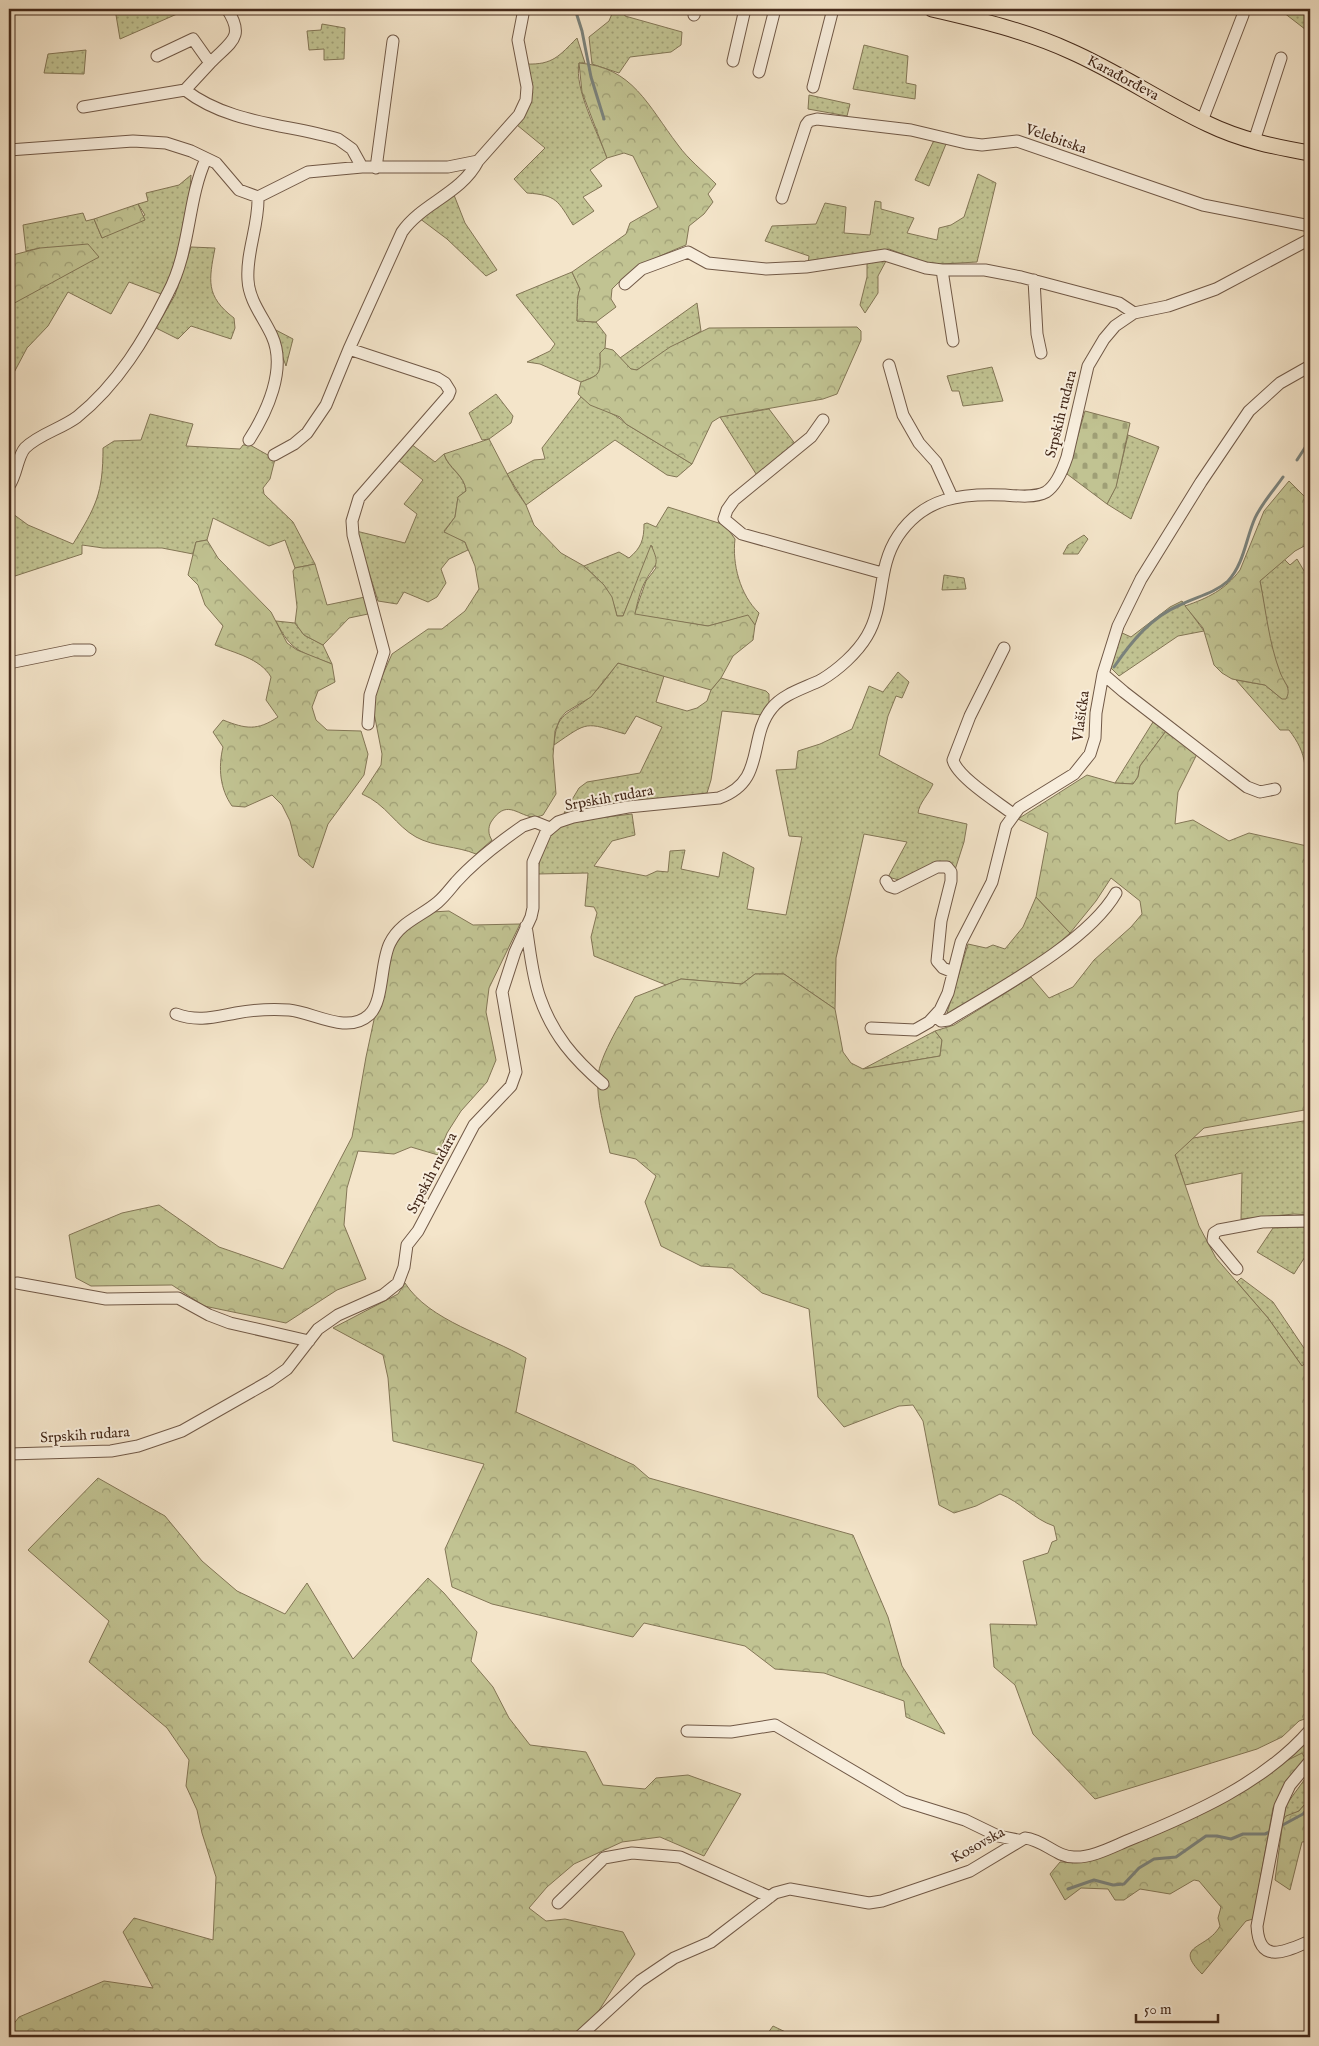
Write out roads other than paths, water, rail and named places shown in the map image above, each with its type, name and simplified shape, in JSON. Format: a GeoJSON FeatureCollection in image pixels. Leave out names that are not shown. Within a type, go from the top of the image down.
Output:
{"type":"FeatureCollection","features":[{"type":"Feature","properties":{"kind":"main road","name":"Karađorđeva"},"geometry":{"type":"LineString","coordinates":[[932,9],[981,14],[1113,71],[1202,121],[1254,141],[1310,153]]}},
{"type":"Feature","properties":{"kind":"street"},"geometry":{"type":"LineString","coordinates":[[84,107],[185,90],[231,41],[237,31],[236,22],[227,9]]}},
{"type":"Feature","properties":{"kind":"street"},"geometry":{"type":"LineString","coordinates":[[274,455],[294,444],[317,420],[326,405],[402,232],[412,219],[465,181],[478,161],[519,115],[526,100],[527,87],[518,35],[524,9]]}},
{"type":"Feature","properties":{"kind":"street"},"geometry":{"type":"LineString","coordinates":[[733,61],[745,9]]}},
{"type":"Feature","properties":{"kind":"street"},"geometry":{"type":"LineString","coordinates":[[759,72],[774,9]]}},
{"type":"Feature","properties":{"kind":"street"},"geometry":{"type":"LineString","coordinates":[[813,87],[833,9]]}},
{"type":"Feature","properties":{"kind":"street"},"geometry":{"type":"LineString","coordinates":[[1202,121],[1242,15]]}},
{"type":"Feature","properties":{"kind":"street"},"geometry":{"type":"LineString","coordinates":[[157,56],[193,39],[210,63]]}},
{"type":"Feature","properties":{"kind":"street"},"geometry":{"type":"LineString","coordinates":[[376,168],[392,41]]}},
{"type":"Feature","properties":{"kind":"street"},"geometry":{"type":"LineString","coordinates":[[1254,141],[1281,58]]}},
{"type":"Feature","properties":{"kind":"street"},"geometry":{"type":"LineString","coordinates":[[185,90],[207,105],[228,113],[338,139],[352,149],[362,167]]}},
{"type":"Feature","properties":{"kind":"street","name":"Velebitska"},"geometry":{"type":"LineString","coordinates":[[782,198],[806,125],[809,121],[817,119],[911,130],[982,145],[1017,141],[1203,205],[1310,226]]}},
{"type":"Feature","properties":{"kind":"street"},"geometry":{"type":"LineString","coordinates":[[9,150],[150,141],[174,145],[206,159],[224,170],[239,190],[258,197],[308,172],[362,167],[448,167],[478,161]]}},
{"type":"Feature","properties":{"kind":"street"},"geometry":{"type":"LineString","coordinates":[[9,486],[15,477],[25,448],[83,412],[103,393],[131,358],[169,292],[179,267],[187,240],[199,178],[206,159]]}},
{"type":"Feature","properties":{"kind":"street"},"geometry":{"type":"LineString","coordinates":[[249,440],[267,404],[278,363],[272,336],[254,303],[248,281],[258,197]]}},
{"type":"Feature","properties":{"kind":"street","name":"Srpskih rudara"},"geometry":{"type":"LineString","coordinates":[[9,1454],[112,1451],[138,1446],[182,1431],[270,1381],[286,1369],[318,1330],[338,1314],[384,1295],[398,1283],[404,1267],[407,1245],[418,1231],[474,1125],[511,1086],[516,1072],[502,992],[515,952],[533,908],[535,855],[550,828],[573,817],[636,806],[719,798],[730,794],[750,773],[765,719],[773,706],[822,679],[837,668],[866,638],[878,613],[882,573],[898,537],[906,526],[922,513],[952,496],[982,494],[1038,495],[1051,487],[1063,470],[1068,457],[1091,359],[1115,326],[1134,313],[1175,304],[1216,289],[1310,239]]}},
{"type":"Feature","properties":{"kind":"street"},"geometry":{"type":"LineString","coordinates":[[625,284],[642,269],[688,252],[708,263],[766,268],[814,266],[885,254],[926,268],[985,270],[1034,280],[1119,303],[1134,313]]}},
{"type":"Feature","properties":{"kind":"street"},"geometry":{"type":"LineString","coordinates":[[942,270],[952,341]]}},
{"type":"Feature","properties":{"kind":"street"},"geometry":{"type":"LineString","coordinates":[[1034,280],[1037,334],[1041,353]]}},
{"type":"Feature","properties":{"kind":"street"},"geometry":{"type":"LineString","coordinates":[[349,349],[437,378],[445,383],[450,391],[448,396],[367,488],[355,508],[352,521],[353,535],[384,652],[370,695],[368,724]]}},
{"type":"Feature","properties":{"kind":"street"},"geometry":{"type":"LineString","coordinates":[[889,365],[906,422],[919,443],[936,462],[952,496]]}},
{"type":"Feature","properties":{"kind":"street","name":"Vlašićka"},"geometry":{"type":"LineString","coordinates":[[1013,814],[1070,778],[1086,761],[1095,738],[1096,713],[1103,674],[1126,608],[1141,579],[1201,482],[1256,403],[1280,383],[1310,366]]}},
{"type":"Feature","properties":{"kind":"street"},"geometry":{"type":"LineString","coordinates":[[823,420],[811,437],[734,500],[727,510],[724,519],[742,534],[882,573]]}},
{"type":"Feature","properties":{"kind":"street"},"geometry":{"type":"LineString","coordinates":[[871,1028],[914,1030],[935,1016],[944,1003],[961,942],[989,891],[996,872],[1003,832],[1013,814],[968,778],[957,768],[953,760],[970,716],[1004,648]]}},
{"type":"Feature","properties":{"kind":"street"},"geometry":{"type":"LineString","coordinates":[[9,663],[72,650],[90,650]]}},
{"type":"Feature","properties":{"kind":"street"},"geometry":{"type":"LineString","coordinates":[[1103,674],[1247,787],[1260,792],[1275,789]]}},
{"type":"Feature","properties":{"kind":"street"},"geometry":{"type":"LineString","coordinates":[[176,1014],[193,1020],[201,1020],[237,1012],[292,1010],[333,1022],[356,1022],[364,1019],[375,1009],[386,952],[402,927],[434,905],[456,882],[523,826],[535,822],[550,828]]}},
{"type":"Feature","properties":{"kind":"street"},"geometry":{"type":"LineString","coordinates":[[886,881],[895,888],[937,866],[947,867],[951,872],[951,881],[941,921],[937,961],[943,968],[953,972]]}},
{"type":"Feature","properties":{"kind":"street"},"geometry":{"type":"LineString","coordinates":[[935,1016],[941,1021],[948,1020],[1039,963],[1091,925],[1106,910],[1116,893]]}},
{"type":"Feature","properties":{"kind":"street"},"geometry":{"type":"LineString","coordinates":[[526,926],[540,998],[555,1030],[577,1062],[603,1084]]}},
{"type":"Feature","properties":{"kind":"street"},"geometry":{"type":"LineString","coordinates":[[1237,1269],[1212,1240],[1214,1233],[1219,1230],[1262,1222],[1310,1221]]}},
{"type":"Feature","properties":{"kind":"street"},"geometry":{"type":"LineString","coordinates":[[17,1284],[106,1299],[178,1298],[209,1315],[230,1323],[309,1341]]}},
{"type":"Feature","properties":{"kind":"street"},"geometry":{"type":"LineString","coordinates":[[688,1731],[731,1732],[775,1724],[904,1801],[964,1820],[998,1836],[1018,1840]]}},
{"type":"Feature","properties":{"kind":"street","name":"Kosovska"},"geometry":{"type":"LineString","coordinates":[[579,2037],[640,1981],[674,1958],[711,1942],[770,1897],[781,1891],[790,1889],[869,1903],[882,1901],[970,1871],[1018,1840],[1026,1838],[1036,1839],[1062,1855],[1086,1856],[1170,1824],[1234,1789],[1287,1754],[1310,1730]]}},
{"type":"Feature","properties":{"kind":"street"},"geometry":{"type":"LineString","coordinates":[[1310,1760],[1284,1795],[1258,1916],[1257,1937],[1265,1949],[1276,1953],[1310,1942]]}},
{"type":"Feature","properties":{"kind":"street"},"geometry":{"type":"LineString","coordinates":[[558,1903],[604,1858],[632,1853],[680,1857],[770,1897]]}},
{"type":"Feature","properties":{"kind":"waterway"},"geometry":{"type":"LineString","coordinates":[[575,9],[582,31],[591,77],[604,119]]}},
{"type":"Feature","properties":{"kind":"waterway"},"geometry":{"type":"LineString","coordinates":[[1297,460],[1310,440]]}},
{"type":"Feature","properties":{"kind":"waterway"},"geometry":{"type":"LineString","coordinates":[[1114,667],[1142,631],[1160,616],[1217,589],[1228,581],[1238,567],[1258,512],[1283,477]]}},
{"type":"Feature","properties":{"kind":"waterway"},"geometry":{"type":"LineString","coordinates":[[1279,1827],[1303,1814],[1310,1806]]}},
{"type":"Feature","properties":{"kind":"waterway"},"geometry":{"type":"LineString","coordinates":[[1068,1889],[1094,1880],[1113,1885],[1124,1884],[1139,1868],[1154,1859],[1176,1857],[1206,1836],[1231,1839],[1243,1834],[1265,1834],[1272,1831]]}}]}
